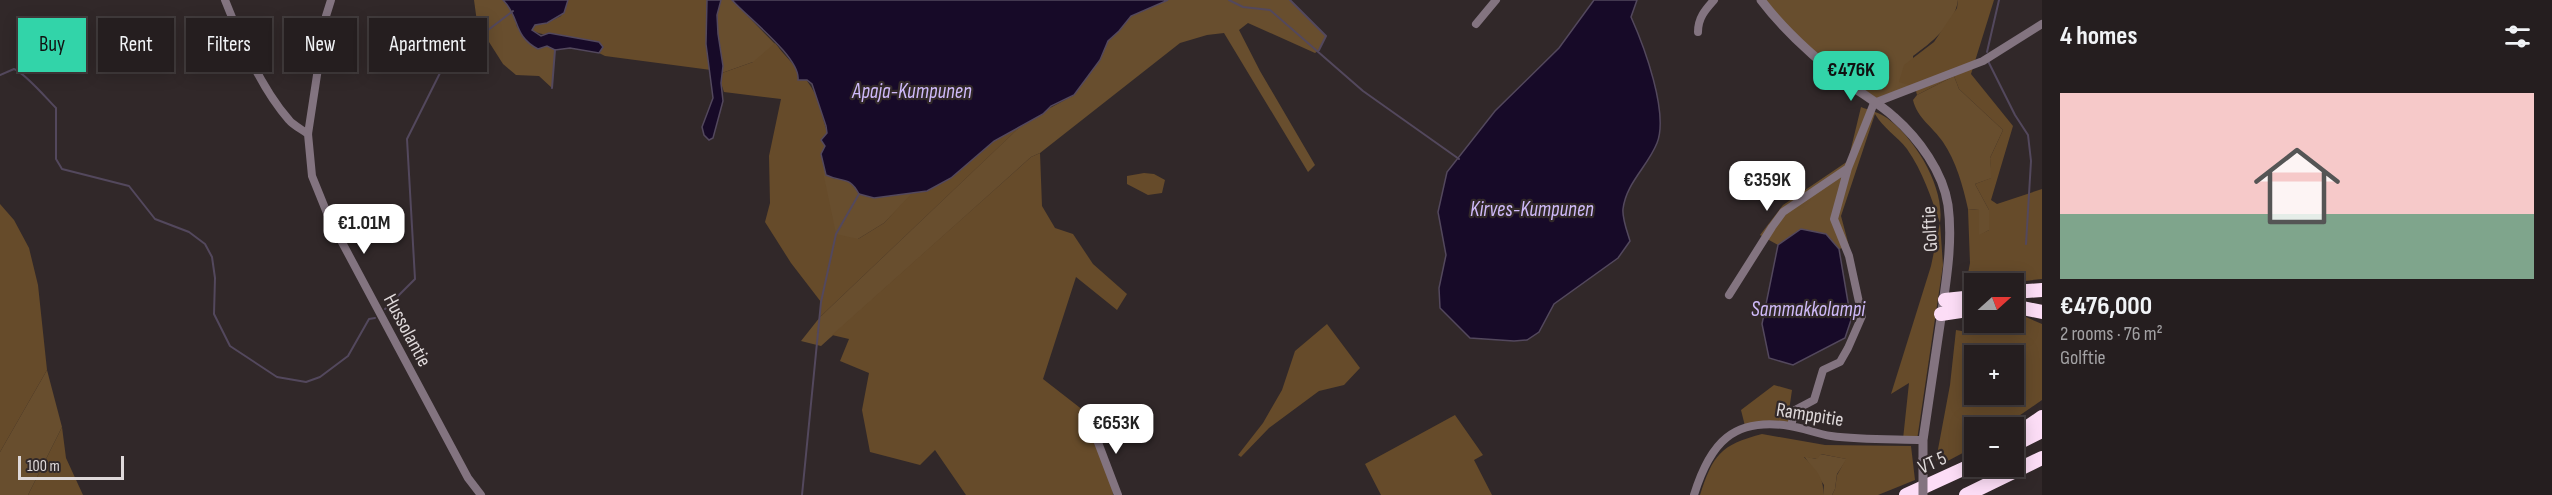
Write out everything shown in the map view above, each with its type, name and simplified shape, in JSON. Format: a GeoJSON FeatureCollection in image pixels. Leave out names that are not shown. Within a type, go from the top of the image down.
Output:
{"type":"FeatureCollection","features":[{"type":"Feature","properties":{"kind":"highway"},"geometry":{"type":"LineString","coordinates":[[2024,291],[2042,290]]}},
{"type":"Feature","properties":{"kind":"highway"},"geometry":{"type":"LineString","coordinates":[[1943,307],[1964,300]]}},
{"type":"Feature","properties":{"kind":"highway"},"geometry":{"type":"LineString","coordinates":[[1943,307],[1964,308]]}},
{"type":"Feature","properties":{"kind":"highway"},"geometry":{"type":"LineString","coordinates":[[2024,308],[2042,312]]}},
{"type":"Feature","properties":{"kind":"highway"},"geometry":{"type":"LineString","coordinates":[[2024,429],[2042,417]]}},
{"type":"Feature","properties":{"kind":"highway"},"geometry":{"type":"LineString","coordinates":[[2024,440],[2042,431]]}},
{"type":"Feature","properties":{"kind":"highway"},"geometry":{"type":"LineString","coordinates":[[1966,495],[2042,458]]}},
{"type":"Feature","properties":{"kind":"highway","name":"VT 5"},"geometry":{"type":"LineString","coordinates":[[1906,495],[1964,468]]}},
{"type":"Feature","properties":{"kind":"street"},"geometry":{"type":"LineString","coordinates":[[225,0],[245,48],[261,78],[289,121],[308,134]]}},
{"type":"Feature","properties":{"kind":"street","name":"Hussolantie"},"geometry":{"type":"LineString","coordinates":[[331,0],[326,16],[308,134],[312,176],[324,208],[468,478],[481,495]]}},
{"type":"Feature","properties":{"kind":"street"},"geometry":{"type":"LineString","coordinates":[[1476,24],[1496,0]]}},
{"type":"Feature","properties":{"kind":"street"},"geometry":{"type":"LineString","coordinates":[[1698,32],[1698,23],[1705,9],[1714,0]]}},
{"type":"Feature","properties":{"kind":"street","name":"Golftie"},"geometry":{"type":"LineString","coordinates":[[1761,0],[1778,22],[1809,51],[1893,116],[1911,134],[1934,167],[1942,185],[1948,205],[1949,252],[1923,440],[1923,495]]}},
{"type":"Feature","properties":{"kind":"street"},"geometry":{"type":"LineString","coordinates":[[1791,426],[1794,410],[1814,400],[1823,370],[1840,362],[1862,316],[1848,256],[1834,219],[1848,168],[1874,103],[1988,58],[2042,24]]}},
{"type":"Feature","properties":{"kind":"street"},"geometry":{"type":"LineString","coordinates":[[1729,295],[1783,213],[1848,168]]}},
{"type":"Feature","properties":{"kind":"street","name":"Ramppitie"},"geometry":{"type":"LineString","coordinates":[[1694,495],[1716,447],[1738,430],[1761,423],[1791,426],[1831,436],[1923,440]]}},
{"type":"Feature","properties":{"kind":"street"},"geometry":{"type":"LineString","coordinates":[[1091,424],[1118,495]]}},
{"type":"Feature","properties":{"kind":"shaded area"},"geometry":{"type":"Polygon","coordinates":[[[474,0],[503,0],[513,11],[517,27],[555,50],[552,88],[539,76],[516,75],[503,64],[487,41],[487,18],[476,18],[474,0]]]}},
{"type":"Feature","properties":{"kind":"shaded area"},"geometry":{"type":"Polygon","coordinates":[[[568,0],[707,0],[706,44],[711,70],[605,56],[599,53],[601,51],[599,42],[553,36],[532,30],[535,25],[547,23],[561,16],[568,0]]]}},
{"type":"Feature","properties":{"kind":"shaded area"},"geometry":{"type":"Polygon","coordinates":[[[721,0],[732,0],[778,47],[832,178],[851,183],[858,193],[941,165],[884,223],[858,239],[828,249],[798,117],[753,62],[722,73],[717,15],[721,0]]]}},
{"type":"Feature","properties":{"kind":"shaded area"},"geometry":{"type":"Polygon","coordinates":[[[1168,0],[1290,0],[1326,36],[1315,53],[1248,23],[1239,30],[1260,71],[1315,165],[1308,172],[1224,33],[1207,35],[1180,43],[1040,153],[1031,157],[821,346],[801,341],[820,317],[1026,121],[1074,95],[1108,41],[1131,16],[1168,0]]]}},
{"type":"Feature","properties":{"kind":"shaded area"},"geometry":{"type":"Polygon","coordinates":[[[1761,0],[1958,0],[1947,25],[1913,56],[1915,87],[1874,103],[1828,68],[1761,0]]]}},
{"type":"Feature","properties":{"kind":"shaded area"},"geometry":{"type":"Polygon","coordinates":[[[1958,0],[1994,0],[1971,74],[2013,126],[1991,200],[1997,204],[2042,189],[2042,279],[2024,281],[2024,273],[1968,273],[1970,263],[1968,209],[1979,210],[1979,235],[1989,230],[1989,210],[1975,184],[1991,178],[1990,158],[2003,130],[1959,89],[1954,76],[1917,95],[1915,87],[1899,82],[1904,65],[1934,42],[1957,8],[1958,0]]]}},
{"type":"Feature","properties":{"kind":"shaded area"},"geometry":{"type":"Polygon","coordinates":[[[775,43],[809,84],[819,102],[827,133],[821,140],[825,146],[823,172],[836,234],[858,239],[884,223],[912,193],[927,191],[951,178],[994,141],[1021,126],[820,317],[821,302],[791,263],[765,222],[770,203],[769,156],[781,99],[724,92],[721,83],[722,73],[753,62],[775,43]]]}},
{"type":"Feature","properties":{"kind":"shaded area"},"geometry":{"type":"Polygon","coordinates":[[[1954,76],[1959,89],[2003,130],[1990,158],[1992,178],[1975,184],[1989,210],[1989,230],[1979,236],[1979,210],[1968,209],[1948,149],[1918,112],[1913,100],[1917,95],[1954,76]]]}},
{"type":"Feature","properties":{"kind":"shaded area"},"geometry":{"type":"Polygon","coordinates":[[[1861,107],[1887,118],[1898,127],[1918,151],[1938,195],[1940,223],[1913,158],[1875,114],[1841,216],[1849,246],[1839,249],[1826,234],[1801,229],[1778,245],[1760,235],[1783,205],[1848,161],[1861,107]]]}},
{"type":"Feature","properties":{"kind":"shaded area"},"geometry":{"type":"Polygon","coordinates":[[[1040,153],[1042,206],[1055,228],[1073,234],[1093,264],[1127,294],[1117,310],[1076,277],[1043,379],[1088,414],[1112,480],[1113,495],[966,495],[935,450],[920,465],[870,452],[862,410],[869,373],[840,361],[849,339],[832,335],[1031,157],[1040,153]]]}},
{"type":"Feature","properties":{"kind":"shaded area"},"geometry":{"type":"Polygon","coordinates":[[[1154,174],[1165,180],[1162,193],[1148,195],[1127,184],[1127,176],[1154,174]]]}},
{"type":"Feature","properties":{"kind":"shaded area"},"geometry":{"type":"Polygon","coordinates":[[[0,204],[14,220],[29,248],[38,285],[47,370],[0,452],[0,204]]]}},
{"type":"Feature","properties":{"kind":"shaded area"},"geometry":{"type":"Polygon","coordinates":[[[1940,223],[1943,265],[1917,440],[1903,439],[1909,383],[1891,394],[1931,266],[1940,223]]]}},
{"type":"Feature","properties":{"kind":"shaded area"},"geometry":{"type":"Polygon","coordinates":[[[2024,317],[2042,324],[2042,400],[2017,417],[1964,417],[1964,452],[1942,464],[1936,460],[1950,385],[1956,330],[1964,333],[2024,333],[2024,317]]]}},
{"type":"Feature","properties":{"kind":"shaded area"},"geometry":{"type":"Polygon","coordinates":[[[1327,324],[1360,368],[1344,385],[1319,391],[1269,428],[1241,457],[1238,455],[1263,423],[1282,390],[1295,351],[1327,324]]]}},
{"type":"Feature","properties":{"kind":"shaded area"},"geometry":{"type":"Polygon","coordinates":[[[47,370],[62,427],[28,495],[0,495],[0,452],[47,370]]]}},
{"type":"Feature","properties":{"kind":"shaded area"},"geometry":{"type":"Polygon","coordinates":[[[1774,385],[1792,390],[1789,411],[1791,426],[1745,426],[1741,410],[1774,385]]]}},
{"type":"Feature","properties":{"kind":"shaded area"},"geometry":{"type":"Polygon","coordinates":[[[1455,415],[1483,455],[1474,460],[1492,495],[1381,495],[1365,464],[1455,415]]]}},
{"type":"Feature","properties":{"kind":"shaded area"},"geometry":{"type":"Polygon","coordinates":[[[62,427],[66,458],[83,495],[28,495],[62,427]]]}},
{"type":"Feature","properties":{"kind":"shaded area"},"geometry":{"type":"Polygon","coordinates":[[[1762,434],[1825,445],[1911,446],[1915,480],[1878,495],[1832,495],[1837,475],[1846,459],[1821,454],[1817,459],[1804,457],[1821,479],[1823,495],[1700,495],[1709,470],[1720,454],[1736,443],[1762,434]]]}},
{"type":"Feature","properties":{"kind":"shaded area"},"geometry":{"type":"Polygon","coordinates":[[[1820,454],[1847,459],[1837,474],[1832,495],[1823,495],[1824,485],[1804,456],[1816,459],[1820,454]]]}},
{"type":"Feature","properties":{"kind":"water"},"geometry":{"type":"Polygon","coordinates":[[[503,0],[568,0],[564,13],[547,23],[535,25],[532,30],[541,36],[549,33],[599,42],[603,47],[599,53],[570,48],[555,50],[547,46],[538,49],[524,38],[509,7],[503,0]]]}},
{"type":"Feature","properties":{"kind":"water"},"geometry":{"type":"Polygon","coordinates":[[[707,0],[721,0],[717,15],[723,66],[721,83],[723,101],[713,138],[709,140],[704,135],[702,127],[713,98],[706,44],[707,0]]]}},
{"type":"Feature","properties":{"kind":"water","name":"Apaja-Kumpunen"},"geometry":{"type":"Polygon","coordinates":[[[732,0],[1168,0],[1131,16],[1108,41],[1100,60],[1074,95],[1051,106],[1043,114],[994,141],[951,178],[927,191],[874,198],[859,194],[848,182],[826,175],[821,154],[825,146],[821,140],[827,133],[826,126],[812,84],[807,80],[798,80],[797,71],[782,50],[732,0]]]}},
{"type":"Feature","properties":{"kind":"water","name":"Kirves-Kumpunen"},"geometry":{"type":"Polygon","coordinates":[[[1594,0],[1637,0],[1631,17],[1648,62],[1660,115],[1657,143],[1625,200],[1624,220],[1630,241],[1618,258],[1554,304],[1539,332],[1527,340],[1470,338],[1440,308],[1439,288],[1446,255],[1438,212],[1447,172],[1495,111],[1559,48],[1594,0]]]}},
{"type":"Feature","properties":{"kind":"water","name":"Sammakkolampi"},"geometry":{"type":"Polygon","coordinates":[[[1801,229],[1826,234],[1839,249],[1851,320],[1845,338],[1793,365],[1769,358],[1762,324],[1778,245],[1801,229]]]}},
{"type":"Feature","properties":{"kind":"waterway"},"geometry":{"type":"LineString","coordinates":[[1229,0],[1243,7],[1270,10],[1363,91],[1459,159]]}},
{"type":"Feature","properties":{"kind":"waterway"},"geometry":{"type":"LineString","coordinates":[[1290,0],[1326,36],[1319,50]]}},
{"type":"Feature","properties":{"kind":"waterway"},"geometry":{"type":"LineString","coordinates":[[1987,52],[1999,0]]}},
{"type":"Feature","properties":{"kind":"waterway"},"geometry":{"type":"LineString","coordinates":[[385,309],[415,279],[407,139],[441,71],[513,11]]}},
{"type":"Feature","properties":{"kind":"waterway"},"geometry":{"type":"LineString","coordinates":[[552,88],[555,50]]}},
{"type":"Feature","properties":{"kind":"waterway"},"geometry":{"type":"LineString","coordinates":[[1988,61],[2015,115],[2028,135],[2031,161],[2026,244]]}},
{"type":"Feature","properties":{"kind":"waterway"},"geometry":{"type":"LineString","coordinates":[[0,75],[14,69],[19,71],[56,108],[56,159],[62,169],[129,186],[155,219],[189,232],[205,244],[212,257],[215,278],[214,314],[230,346],[277,377],[306,382],[320,377],[348,356],[369,319],[375,318]]}},
{"type":"Feature","properties":{"kind":"waterway"},"geometry":{"type":"LineString","coordinates":[[802,495],[821,302],[836,234],[859,194]]}}]}
